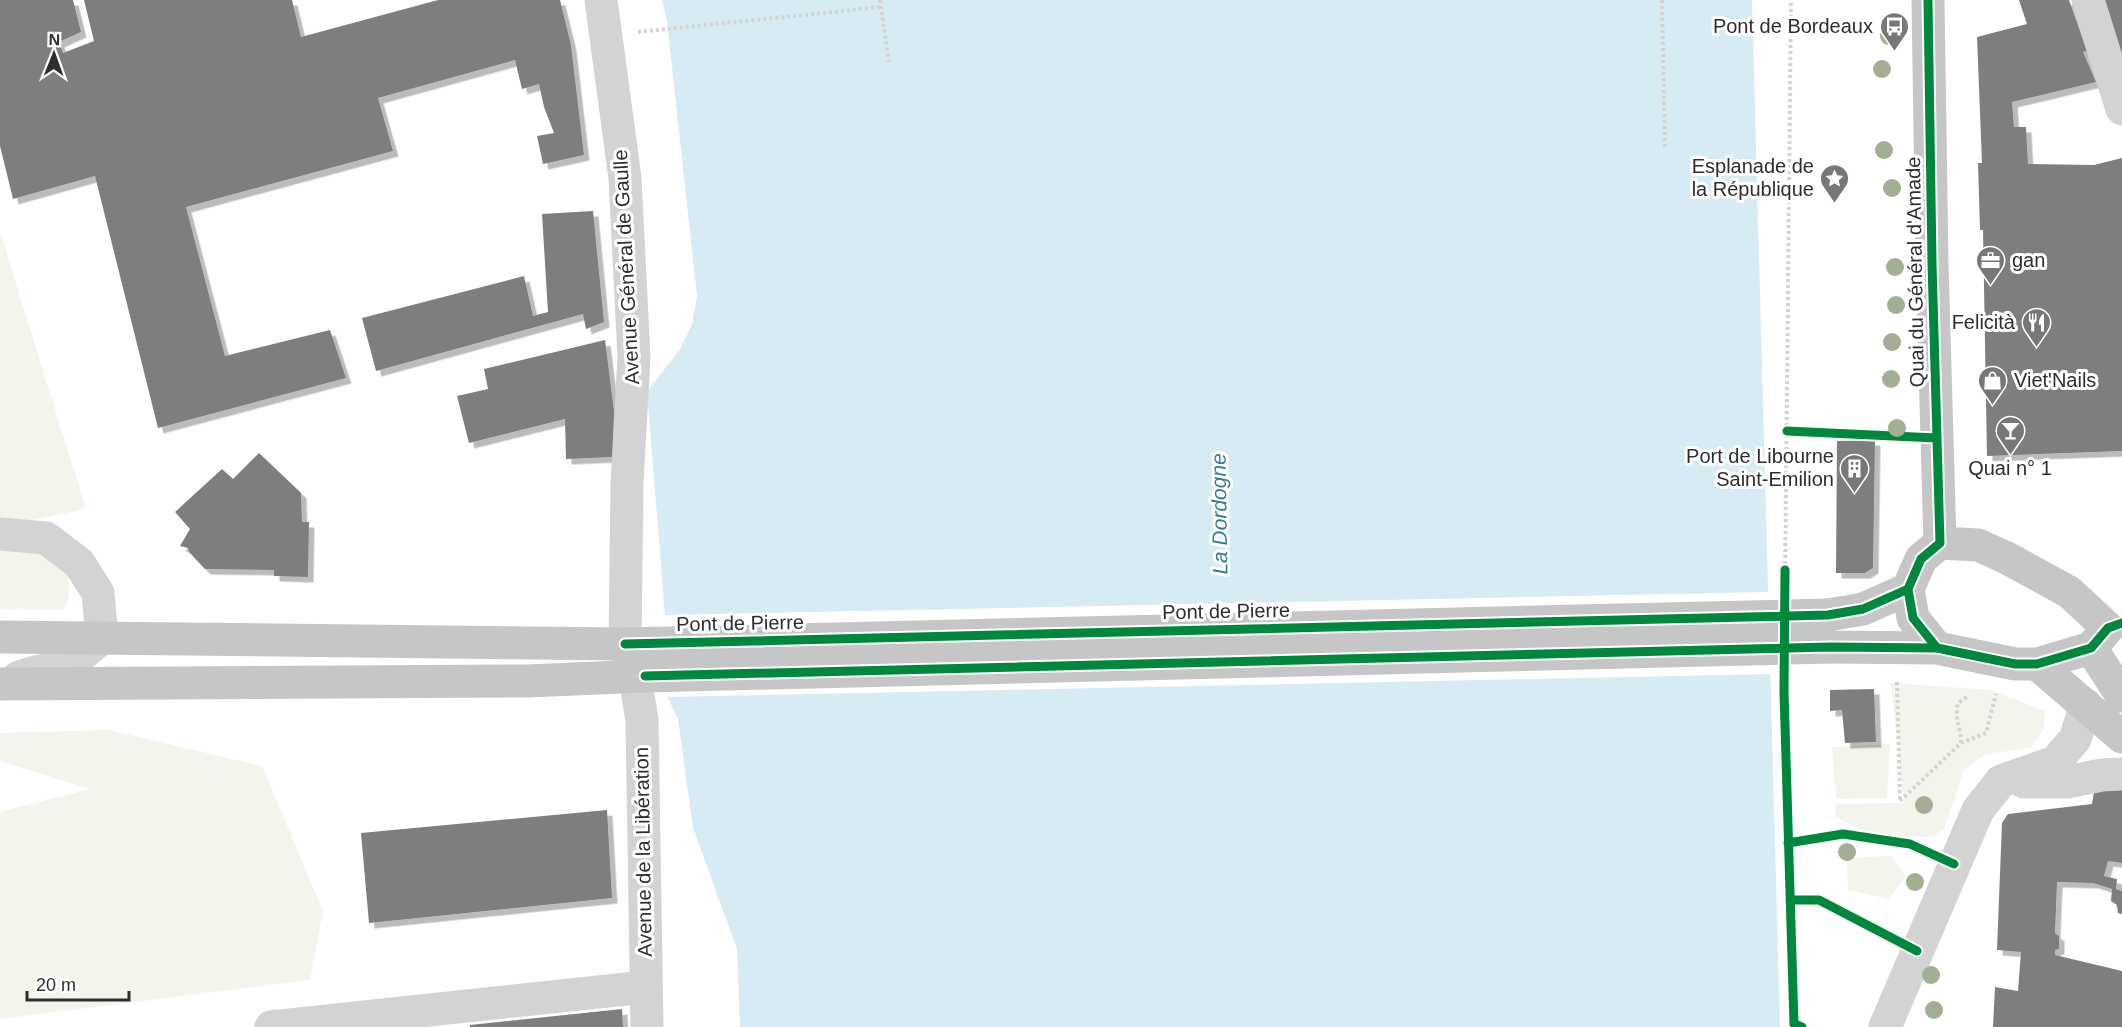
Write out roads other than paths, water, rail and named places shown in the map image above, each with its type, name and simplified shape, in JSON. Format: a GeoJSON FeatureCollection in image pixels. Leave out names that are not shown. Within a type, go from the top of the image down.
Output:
{"type":"FeatureCollection","features":[{"type":"Feature","properties":{"kind":"main road","name":"Quai du Général d'Amade"},"geometry":{"type":"LineString","coordinates":[[1928,0],[1940,543]]}},
{"type":"Feature","properties":{"kind":"main road"},"geometry":{"type":"LineString","coordinates":[[1937,648],[1913,618],[1908,589],[1921,559],[1940,543],[1978,545],[2069,592],[2107,633],[2122,696]]}},
{"type":"Feature","properties":{"kind":"main road","name":"Pont de Pierre"},"geometry":{"type":"LineString","coordinates":[[0,637],[625,644],[1828,615],[1863,609],[1908,589]]}},
{"type":"Feature","properties":{"kind":"main road"},"geometry":{"type":"LineString","coordinates":[[0,684],[527,681],[640,676],[1831,647],[1937,648],[2015,664],[2037,664],[2107,633]]}},
{"type":"Feature","properties":{"kind":"main road"},"geometry":{"type":"LineString","coordinates":[[2037,664],[2122,737]]}},
{"type":"Feature","properties":{"kind":"street","name":"Avenue Général de Gaulle"},"geometry":{"type":"LineString","coordinates":[[601,0],[625,178],[634,357],[627,483],[625,644],[640,676]]}},
{"type":"Feature","properties":{"kind":"street"},"geometry":{"type":"LineString","coordinates":[[2088,0],[2122,109]]}},
{"type":"Feature","properties":{"kind":"street"},"geometry":{"type":"LineString","coordinates":[[0,534],[46,538],[79,563],[98,593],[102,638],[68,666],[35,672],[0,684]]}},
{"type":"Feature","properties":{"kind":"street","name":"Avenue de la Libération"},"geometry":{"type":"LineString","coordinates":[[640,676],[647,1027]]}},
{"type":"Feature","properties":{"kind":"street"},"geometry":{"type":"LineString","coordinates":[[1886,1027],[1978,810],[2001,782],[2055,762],[2075,740],[2086,705]]}},
{"type":"Feature","properties":{"kind":"street"},"geometry":{"type":"LineString","coordinates":[[2001,782],[2067,782],[2102,775],[2122,774]]}},
{"type":"Feature","properties":{"kind":"street"},"geometry":{"type":"LineString","coordinates":[[271,1027],[645,987]]}},
{"type":"Feature","properties":{"kind":"water","name":"La Dordogne"},"geometry":{"type":"Polygon","coordinates":[[[662,0],[1752,0],[1780,1027],[740,1027],[737,949],[693,828],[678,719],[667,697],[665,615],[647,392],[680,349],[692,324],[697,296],[667,21],[662,0]]]}},
{"type":"Feature","properties":{"kind":"place","name":"Pont de Bordeaux"},"geometry":{"type":"Point","coordinates":[1894,52]}},
{"type":"Feature","properties":{"kind":"place","name":"Esplanade de la République"},"geometry":{"type":"Point","coordinates":[1835,204]}},
{"type":"Feature","properties":{"kind":"place","name":"gan"},"geometry":{"type":"Point","coordinates":[1991,286]}},
{"type":"Feature","properties":{"kind":"place","name":"Felicità"},"geometry":{"type":"Point","coordinates":[2036,348]}},
{"type":"Feature","properties":{"kind":"place","name":"Viet'Nails"},"geometry":{"type":"Point","coordinates":[1993,406]}},
{"type":"Feature","properties":{"kind":"place","name":"Quai n° 1"},"geometry":{"type":"Point","coordinates":[2010,456]}},
{"type":"Feature","properties":{"kind":"place","name":"Port de Libourne Saint-Emilion"},"geometry":{"type":"Point","coordinates":[1855,494]}}]}
